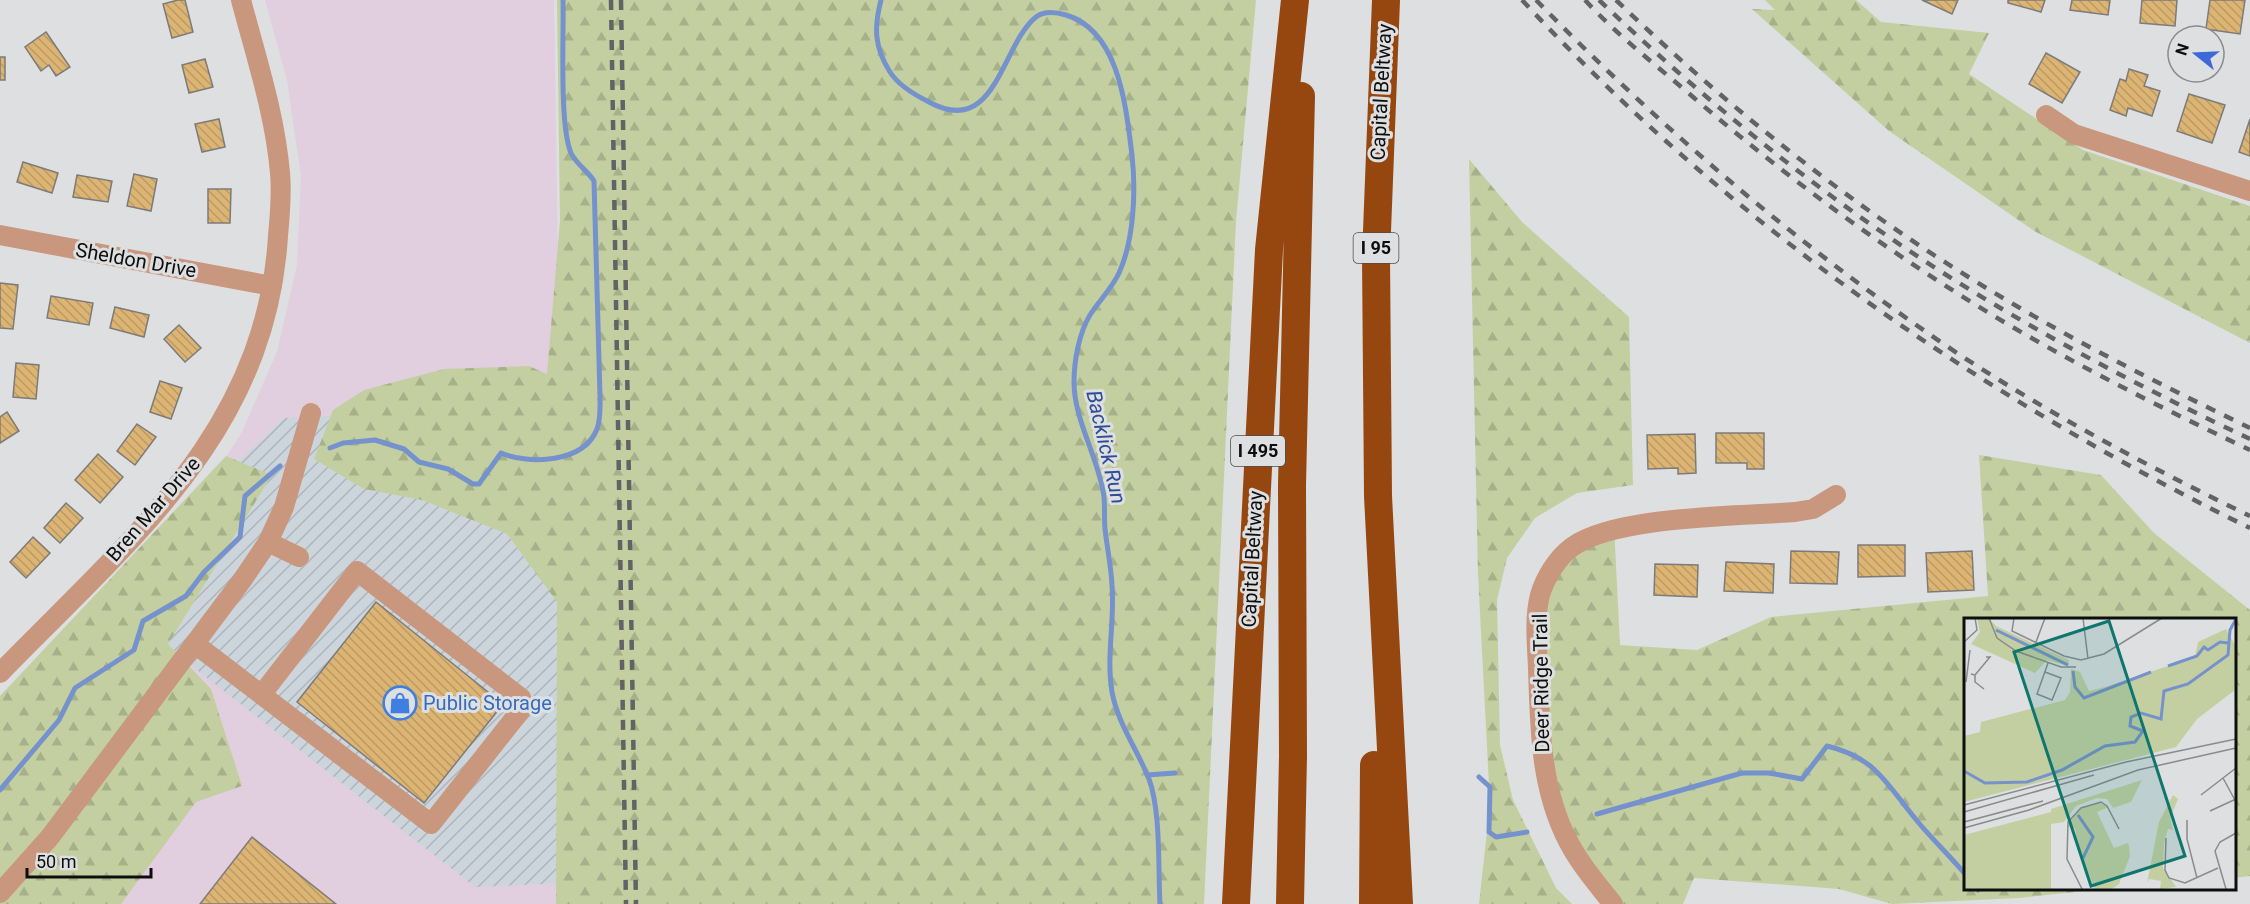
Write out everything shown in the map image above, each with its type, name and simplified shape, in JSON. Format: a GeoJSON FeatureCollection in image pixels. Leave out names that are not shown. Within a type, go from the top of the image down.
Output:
{"type":"FeatureCollection","features":[{"type":"Feature","properties":{"kind":"highway","name":"Capital Beltway"},"geometry":{"type":"LineString","coordinates":[[1236,904],[1269,250],[1295,0]]}},
{"type":"Feature","properties":{"kind":"highway"},"geometry":{"type":"LineString","coordinates":[[1290,904],[1293,756],[1292,485],[1304,0]]}},
{"type":"Feature","properties":{"kind":"highway","name":"Capital Beltway"},"geometry":{"type":"LineString","coordinates":[[1386,0],[1376,234],[1378,496],[1399,904]]}},
{"type":"Feature","properties":{"kind":"highway"},"geometry":{"type":"LineString","coordinates":[[1292,485],[1304,904]]}},
{"type":"Feature","properties":{"kind":"highway","name":"I 95"},"geometry":{"type":"LineString","coordinates":[[1373,904],[1378,496]]}},
{"type":"Feature","properties":{"kind":"street","name":"Bren Mar Drive"},"geometry":{"type":"LineString","coordinates":[[0,673],[157,512],[195,465],[226,415],[255,353],[273,286],[277,256],[280,175],[275,133],[241,0]]}},
{"type":"Feature","properties":{"kind":"street"},"geometry":{"type":"LineString","coordinates":[[2046,115],[2074,134],[2250,191]]}},
{"type":"Feature","properties":{"kind":"street","name":"Sheldon Drive"},"geometry":{"type":"LineString","coordinates":[[0,235],[273,286]]}},
{"type":"Feature","properties":{"kind":"street"},"geometry":{"type":"LineString","coordinates":[[0,893],[51,837],[268,542],[293,480],[311,413]]}},
{"type":"Feature","properties":{"kind":"street","name":"Deer Ridge Trail"},"geometry":{"type":"LineString","coordinates":[[1613,904],[1587,871],[1568,840],[1544,768],[1536,622],[1540,596],[1547,577],[1571,548],[1598,532],[1648,524],[1795,512],[1813,509],[1836,495]]}},
{"type":"Feature","properties":{"kind":"street"},"geometry":{"type":"LineString","coordinates":[[268,542],[298,557]]}},
{"type":"Feature","properties":{"kind":"street"},"geometry":{"type":"LineString","coordinates":[[195,644],[430,824],[521,710],[521,698],[357,571],[262,694]]}},
{"type":"Feature","properties":{"kind":"shaded area"},"geometry":{"type":"Polygon","coordinates":[[[265,0],[554,0],[560,404],[284,418],[196,502],[241,434],[277,352],[297,265],[301,176],[287,80],[265,0]]]}},
{"type":"Feature","properties":{"kind":"shaded area"},"geometry":{"type":"Polygon","coordinates":[[[560,404],[568,883],[475,887],[106,599],[196,502],[284,418],[560,404]]]}},
{"type":"Feature","properties":{"kind":"shaded area"},"geometry":{"type":"Polygon","coordinates":[[[106,599],[568,883],[568,904],[0,904],[0,709],[106,599]]]}},
{"type":"Feature","properties":{"kind":"green space"},"geometry":{"type":"Polygon","coordinates":[[[557,0],[1256,0],[1236,221],[1204,904],[556,904],[557,602],[507,534],[422,500],[364,489],[314,459],[333,410],[364,390],[444,369],[529,366],[547,374],[560,220],[557,0]]]}},
{"type":"Feature","properties":{"kind":"green space"},"geometry":{"type":"Polygon","coordinates":[[[1765,0],[1856,0],[1881,22],[1989,33],[1969,74],[2083,150],[2250,206],[2250,343],[2036,232],[1889,131],[1752,9],[1775,10],[1765,0]]]}},
{"type":"Feature","properties":{"kind":"green space"},"geometry":{"type":"Polygon","coordinates":[[[1469,159],[1522,222],[1629,317],[1633,485],[1577,493],[1535,518],[1507,558],[1497,600],[1500,745],[1513,800],[1556,888],[1572,904],[1479,904],[1490,804],[1478,574],[1469,159]]]}},
{"type":"Feature","properties":{"kind":"green space"},"geometry":{"type":"Polygon","coordinates":[[[1979,455],[2101,475],[2154,533],[2250,610],[2250,876],[2235,878],[2235,618],[1964,618],[1964,889],[2104,889],[2019,898],[1892,904],[1839,889],[1694,878],[1683,904],[1622,904],[1578,852],[1553,799],[1535,602],[1552,557],[1614,525],[1620,645],[1697,650],[1771,617],[1988,596],[1979,455]]]}},
{"type":"Feature","properties":{"kind":"green space"},"geometry":{"type":"Polygon","coordinates":[[[226,456],[272,475],[168,644],[211,689],[242,786],[196,802],[121,904],[0,904],[0,696],[226,456]]]}},
{"type":"Feature","properties":{"kind":"building"},"geometry":{"type":"Polygon","coordinates":[[[185,0],[193,32],[172,38],[163,4],[185,0]]]}},
{"type":"Feature","properties":{"kind":"building"},"geometry":{"type":"Polygon","coordinates":[[[1922,0],[1958,0],[1952,14],[1922,0]]]}},
{"type":"Feature","properties":{"kind":"building"},"geometry":{"type":"Polygon","coordinates":[[[2008,0],[2045,0],[2041,12],[2008,3],[2008,0]]]}},
{"type":"Feature","properties":{"kind":"building"},"geometry":{"type":"Polygon","coordinates":[[[2072,0],[2110,0],[2108,15],[2070,10],[2072,0]]]}},
{"type":"Feature","properties":{"kind":"building"},"geometry":{"type":"Polygon","coordinates":[[[2142,0],[2177,0],[2175,24],[2140,23],[2142,0]]]}},
{"type":"Feature","properties":{"kind":"building"},"geometry":{"type":"Polygon","coordinates":[[[2210,0],[2245,0],[2240,34],[2226,32],[2226,24],[2207,24],[2210,0]]]}},
{"type":"Feature","properties":{"kind":"building"},"geometry":{"type":"Polygon","coordinates":[[[46,32],[70,67],[56,76],[49,65],[41,71],[25,47],[46,32]]]}},
{"type":"Feature","properties":{"kind":"building"},"geometry":{"type":"Polygon","coordinates":[[[2046,53],[2080,72],[2062,103],[2029,84],[2046,53]]]}},
{"type":"Feature","properties":{"kind":"building"},"geometry":{"type":"Polygon","coordinates":[[[0,57],[5,57],[5,80],[0,80],[0,57]]]}},
{"type":"Feature","properties":{"kind":"building"},"geometry":{"type":"Polygon","coordinates":[[[205,59],[213,87],[189,93],[182,65],[205,59]]]}},
{"type":"Feature","properties":{"kind":"building"},"geometry":{"type":"Polygon","coordinates":[[[2129,69],[2148,75],[2144,86],[2160,91],[2152,116],[2128,108],[2126,116],[2110,110],[2120,79],[2126,81],[2129,69]]]}},
{"type":"Feature","properties":{"kind":"building"},"geometry":{"type":"Polygon","coordinates":[[[2189,94],[2225,105],[2212,143],[2177,131],[2189,94]]]}},
{"type":"Feature","properties":{"kind":"building"},"geometry":{"type":"Polygon","coordinates":[[[219,119],[225,147],[202,152],[195,124],[219,119]]]}},
{"type":"Feature","properties":{"kind":"building"},"geometry":{"type":"Polygon","coordinates":[[[2250,119],[2250,156],[2239,152],[2250,119]]]}},
{"type":"Feature","properties":{"kind":"building"},"geometry":{"type":"Polygon","coordinates":[[[23,162],[58,173],[52,193],[17,182],[23,162]]]}},
{"type":"Feature","properties":{"kind":"building"},"geometry":{"type":"Polygon","coordinates":[[[134,174],[157,179],[151,211],[127,206],[134,174]]]}},
{"type":"Feature","properties":{"kind":"building"},"geometry":{"type":"Polygon","coordinates":[[[77,175],[112,181],[108,202],[73,197],[77,175]]]}},
{"type":"Feature","properties":{"kind":"building"},"geometry":{"type":"Polygon","coordinates":[[[208,189],[231,189],[230,223],[208,223],[208,189]]]}},
{"type":"Feature","properties":{"kind":"building"},"geometry":{"type":"Polygon","coordinates":[[[0,283],[18,285],[13,329],[0,328],[0,283]]]}},
{"type":"Feature","properties":{"kind":"building"},"geometry":{"type":"Polygon","coordinates":[[[51,296],[93,303],[89,325],[47,318],[51,296]]]}},
{"type":"Feature","properties":{"kind":"building"},"geometry":{"type":"Polygon","coordinates":[[[115,307],[149,315],[144,337],[110,328],[115,307]]]}},
{"type":"Feature","properties":{"kind":"building"},"geometry":{"type":"Polygon","coordinates":[[[179,325],[201,348],[185,362],[164,339],[179,325]]]}},
{"type":"Feature","properties":{"kind":"building"},"geometry":{"type":"Polygon","coordinates":[[[16,363],[39,365],[36,399],[13,397],[16,363]]]}},
{"type":"Feature","properties":{"kind":"building"},"geometry":{"type":"Polygon","coordinates":[[[160,381],[182,388],[171,419],[150,412],[160,381]]]}},
{"type":"Feature","properties":{"kind":"building"},"geometry":{"type":"Polygon","coordinates":[[[7,412],[19,431],[0,443],[0,417],[7,412]]]}},
{"type":"Feature","properties":{"kind":"building"},"geometry":{"type":"Polygon","coordinates":[[[137,424],[156,437],[135,465],[117,451],[137,424]]]}},
{"type":"Feature","properties":{"kind":"building"},"geometry":{"type":"Polygon","coordinates":[[[1716,433],[1764,433],[1764,469],[1747,469],[1747,463],[1716,463],[1716,433]]]}},
{"type":"Feature","properties":{"kind":"building"},"geometry":{"type":"Polygon","coordinates":[[[1695,434],[1696,473],[1678,474],[1678,468],[1648,469],[1647,435],[1695,434]]]}},
{"type":"Feature","properties":{"kind":"building"},"geometry":{"type":"Polygon","coordinates":[[[98,454],[123,477],[100,503],[75,480],[98,454]]]}},
{"type":"Feature","properties":{"kind":"building"},"geometry":{"type":"Polygon","coordinates":[[[66,503],[83,518],[60,543],[44,528],[66,503]]]}},
{"type":"Feature","properties":{"kind":"building"},"geometry":{"type":"Polygon","coordinates":[[[33,537],[50,553],[26,578],[10,562],[33,537]]]}},
{"type":"Feature","properties":{"kind":"building"},"geometry":{"type":"Polygon","coordinates":[[[1858,545],[1905,545],[1905,576],[1858,577],[1858,545]]]}},
{"type":"Feature","properties":{"kind":"building"},"geometry":{"type":"Polygon","coordinates":[[[1791,551],[1839,552],[1837,584],[1790,583],[1791,551]]]}},
{"type":"Feature","properties":{"kind":"building"},"geometry":{"type":"Polygon","coordinates":[[[1972,551],[1974,590],[1928,592],[1926,553],[1972,551]]]}},
{"type":"Feature","properties":{"kind":"building"},"geometry":{"type":"Polygon","coordinates":[[[1726,562],[1774,564],[1773,593],[1724,591],[1726,562]]]}},
{"type":"Feature","properties":{"kind":"building"},"geometry":{"type":"Polygon","coordinates":[[[1655,564],[1698,565],[1697,597],[1654,595],[1655,564]]]}},
{"type":"Feature","properties":{"kind":"building","name":"Public Storage"},"geometry":{"type":"Polygon","coordinates":[[[376,602],[503,704],[424,803],[297,702],[376,602]]]}},
{"type":"Feature","properties":{"kind":"building"},"geometry":{"type":"Polygon","coordinates":[[[252,837],[336,904],[200,904],[252,837]]]}},
{"type":"Feature","properties":{"kind":"waterway"},"geometry":{"type":"LineString","coordinates":[[330,448],[343,443],[375,440],[404,449],[419,462],[448,469],[473,484],[479,484],[501,453],[513,457],[540,460],[568,455],[580,449],[597,429],[600,416],[600,396],[594,181],[573,157],[567,140],[563,101],[563,0]]}},
{"type":"Feature","properties":{"kind":"waterway","name":"Backlick Run"},"geometry":{"type":"LineString","coordinates":[[881,0],[877,19],[877,37],[881,54],[890,72],[913,93],[951,110],[969,108],[983,99],[995,84],[1024,30],[1043,13],[1066,15],[1084,24],[1098,37],[1109,54],[1117,74],[1127,116],[1132,155],[1134,199],[1131,231],[1119,273],[1090,315],[1083,330],[1076,356],[1074,382],[1078,411],[1104,497],[1105,529],[1113,598],[1110,665],[1112,692],[1119,715],[1153,792],[1156,807],[1160,904]]}},
{"type":"Feature","properties":{"kind":"waterway"},"geometry":{"type":"LineString","coordinates":[[0,790],[59,720],[75,688],[134,650],[143,621],[186,596],[204,572],[240,537],[245,496],[280,466]]}},
{"type":"Feature","properties":{"kind":"waterway"},"geometry":{"type":"LineString","coordinates":[[1597,814],[1742,773],[1769,773],[1802,779],[1827,746],[1858,758],[1879,774],[1964,873]]}},
{"type":"Feature","properties":{"kind":"waterway"},"geometry":{"type":"LineString","coordinates":[[1147,775],[1175,773]]}},
{"type":"Feature","properties":{"kind":"waterway"},"geometry":{"type":"LineString","coordinates":[[1479,777],[1490,787],[1489,832],[1496,837],[1527,832]]}},
{"type":"Feature","properties":{"kind":"railway"},"geometry":{"type":"LineString","coordinates":[[611,0],[626,904]]}},
{"type":"Feature","properties":{"kind":"railway"},"geometry":{"type":"LineString","coordinates":[[621,0],[636,904]]}},
{"type":"Feature","properties":{"kind":"railway"},"geometry":{"type":"LineString","coordinates":[[1522,0],[1601,81],[1684,157],[1771,230],[1861,297],[1954,361],[2050,421],[2250,528]]}},
{"type":"Feature","properties":{"kind":"railway"},"geometry":{"type":"LineString","coordinates":[[1536,0],[1635,97],[1739,189],[1847,275],[1903,316],[1960,355],[2067,420],[2139,460],[2250,516]]}},
{"type":"Feature","properties":{"kind":"railway"},"geometry":{"type":"LineString","coordinates":[[1585,0],[1638,50],[1728,127],[1800,184],[1912,264],[1989,313],[2085,368],[2250,450]]}},
{"type":"Feature","properties":{"kind":"railway"},"geometry":{"type":"LineString","coordinates":[[1599,0],[1740,125],[1789,164],[1891,238],[1997,306],[2059,342],[2250,439]]}},
{"type":"Feature","properties":{"kind":"railway"},"geometry":{"type":"LineString","coordinates":[[1616,0],[1710,86],[1759,126],[1809,166],[1912,240],[1965,275],[2048,324],[2250,428]]}},
{"type":"Feature","properties":{"kind":"place","name":"Public Storage"},"geometry":{"type":"Point","coordinates":[400,703]}}]}
